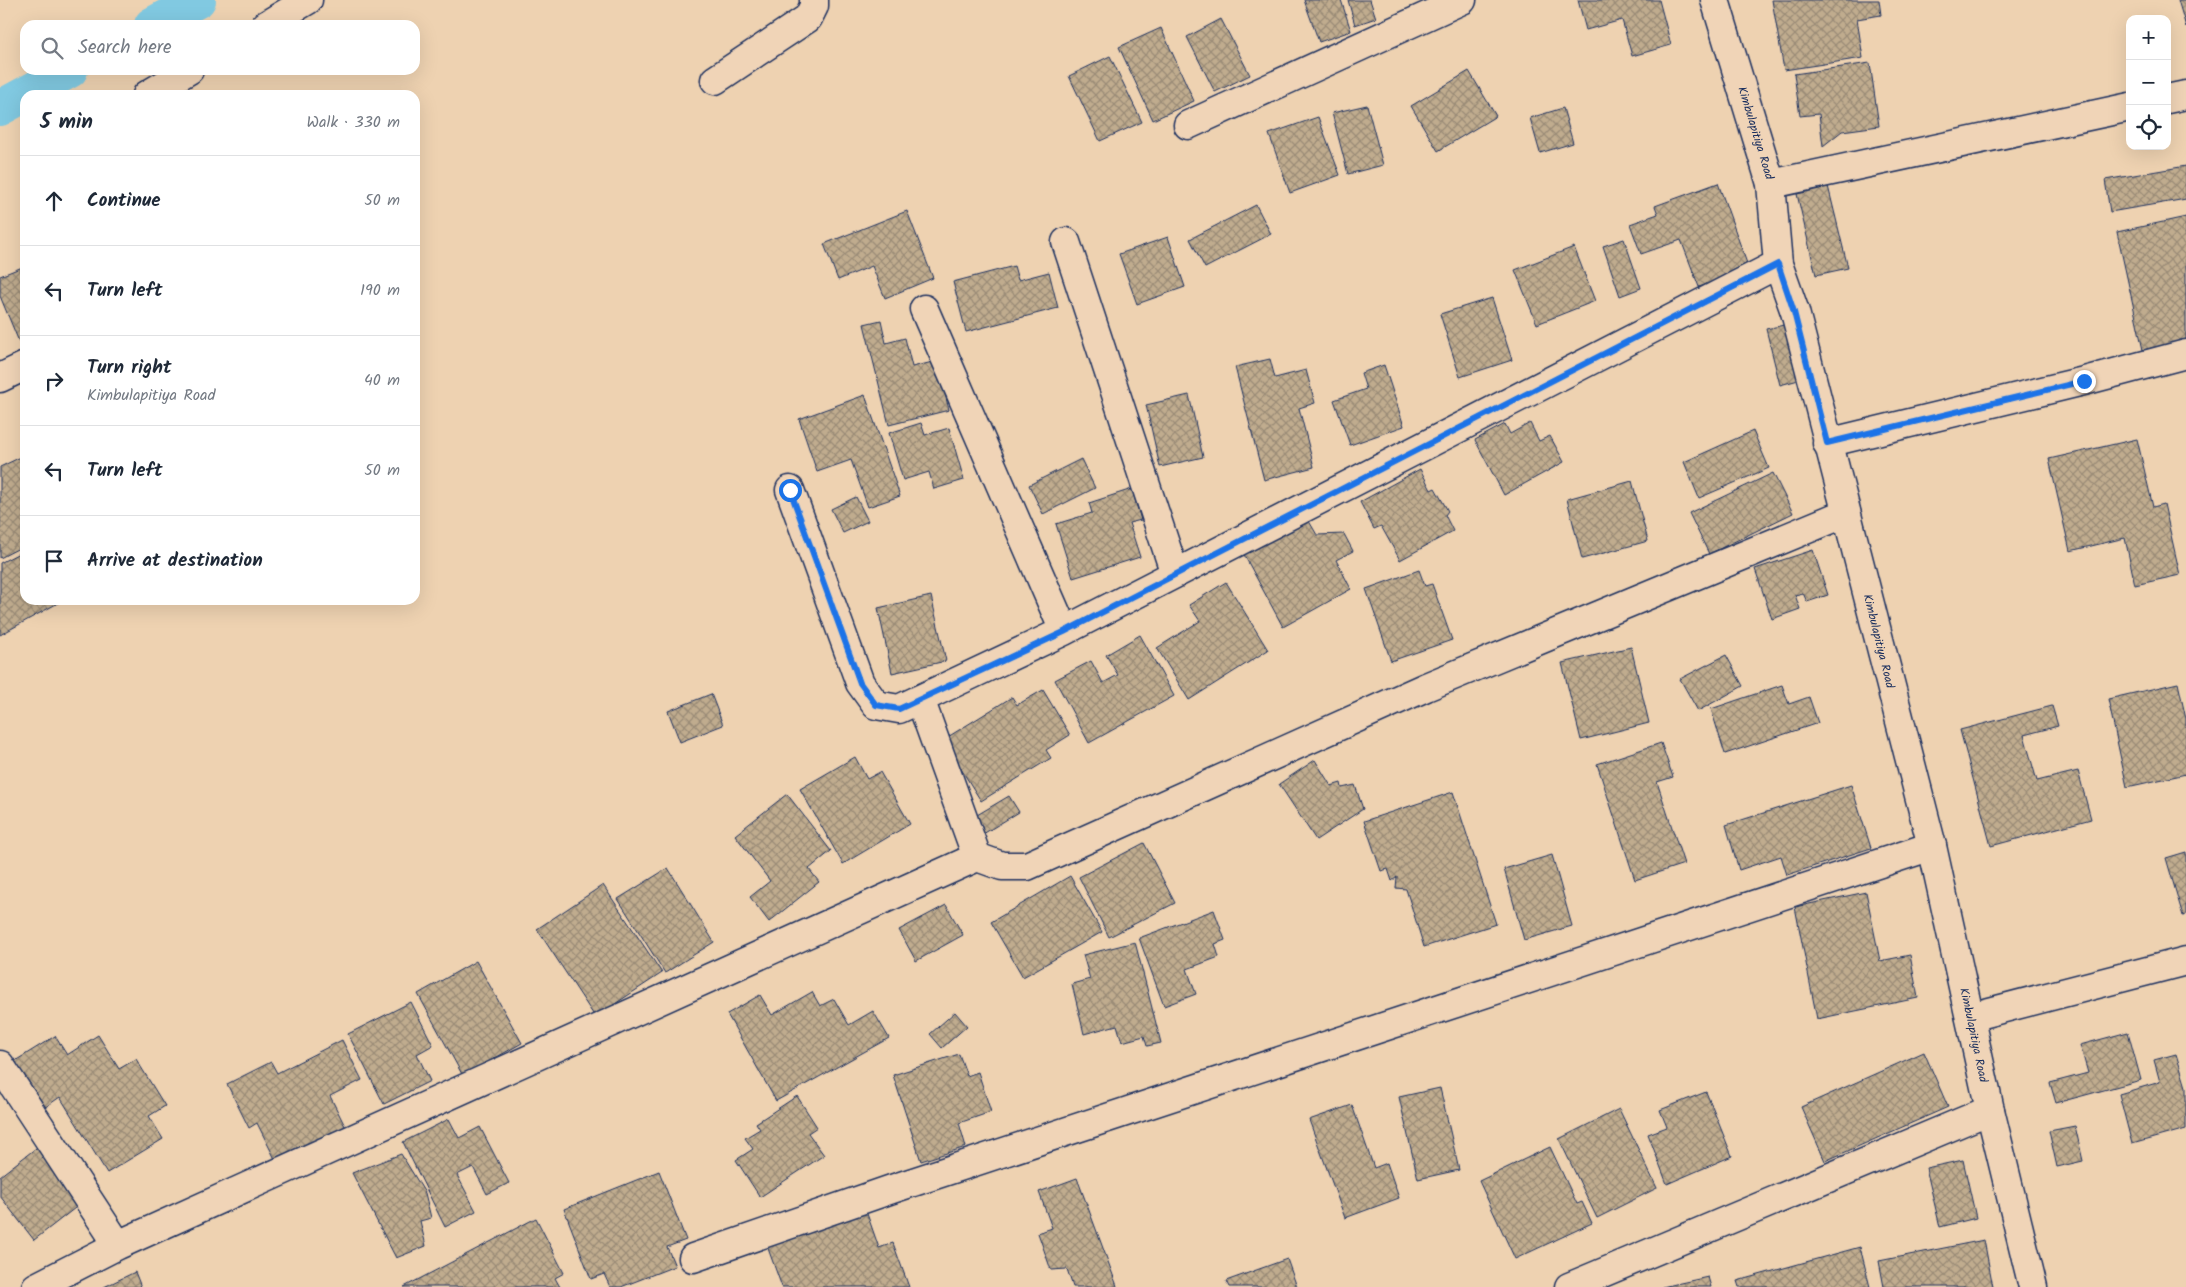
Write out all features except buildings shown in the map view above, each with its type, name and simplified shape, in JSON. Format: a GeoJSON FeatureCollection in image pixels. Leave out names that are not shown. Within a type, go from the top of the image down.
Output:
{"type":"FeatureCollection","features":[{"type":"Feature","properties":{"kind":"street"},"geometry":{"type":"LineString","coordinates":[[274,20],[308,0]]}},
{"type":"Feature","properties":{"kind":"street"},"geometry":{"type":"LineString","coordinates":[[715,80],[808,18],[814,6],[814,0]]}},
{"type":"Feature","properties":{"kind":"street"},"geometry":{"type":"LineString","coordinates":[[1188,125],[1462,0]]}},
{"type":"Feature","properties":{"kind":"street","name":"Kimbulapitiya Road"},"geometry":{"type":"LineString","coordinates":[[1715,0],[1771,184],[1778,264],[1794,312],[1932,846],[1990,1110],[2033,1287]]}},
{"type":"Feature","properties":{"kind":"street"},"geometry":{"type":"LineString","coordinates":[[155,90],[181,75]]}},
{"type":"Feature","properties":{"kind":"street"},"geometry":{"type":"LineString","coordinates":[[2171,99],[2186,96]]}},
{"type":"Feature","properties":{"kind":"street"},"geometry":{"type":"LineString","coordinates":[[1771,184],[2126,108]]}},
{"type":"Feature","properties":{"kind":"street"},"geometry":{"type":"LineString","coordinates":[[1066,242],[1175,574]]}},
{"type":"Feature","properties":{"kind":"street"},"geometry":{"type":"LineString","coordinates":[[790,490],[860,683],[876,705],[899,709],[1064,632],[1778,264]]}},
{"type":"Feature","properties":{"kind":"street"},"geometry":{"type":"LineString","coordinates":[[924,309],[1064,632]]}},
{"type":"Feature","properties":{"kind":"street"},"geometry":{"type":"LineString","coordinates":[[1827,443],[2084,381],[2186,354]]}},
{"type":"Feature","properties":{"kind":"street"},"geometry":{"type":"LineString","coordinates":[[0,378],[20,368]]}},
{"type":"Feature","properties":{"kind":"street"},"geometry":{"type":"LineString","coordinates":[[36,1287],[118,1245],[977,857],[1002,866],[1027,866],[1426,687],[1846,513]]}},
{"type":"Feature","properties":{"kind":"street"},"geometry":{"type":"LineString","coordinates":[[920,699],[977,857]]}},
{"type":"Feature","properties":{"kind":"street"},"geometry":{"type":"LineString","coordinates":[[693,1258],[902,1186],[1932,846]]}},
{"type":"Feature","properties":{"kind":"street"},"geometry":{"type":"LineString","coordinates":[[1970,1017],[2186,961]]}},
{"type":"Feature","properties":{"kind":"street"},"geometry":{"type":"LineString","coordinates":[[0,1065],[118,1245]]}},
{"type":"Feature","properties":{"kind":"street"},"geometry":{"type":"LineString","coordinates":[[1569,1287],[1990,1110]]}},
{"type":"Feature","properties":{"kind":"waterway"},"geometry":{"type":"LineString","coordinates":[[161,20],[198,0]]}},
{"type":"Feature","properties":{"kind":"waterway"},"geometry":{"type":"LineString","coordinates":[[33,90],[61,75]]}},
{"type":"Feature","properties":{"kind":"waterway"},"geometry":{"type":"LineString","coordinates":[[0,108],[20,97]]}},
{"type":"Feature","properties":{"kind":"route"},"geometry":{"type":"LineString","coordinates":[[790,490],[860,683],[876,705],[899,709],[1064,632],[1778,264],[1794,312],[1827,443],[2084,381]]}}]}
